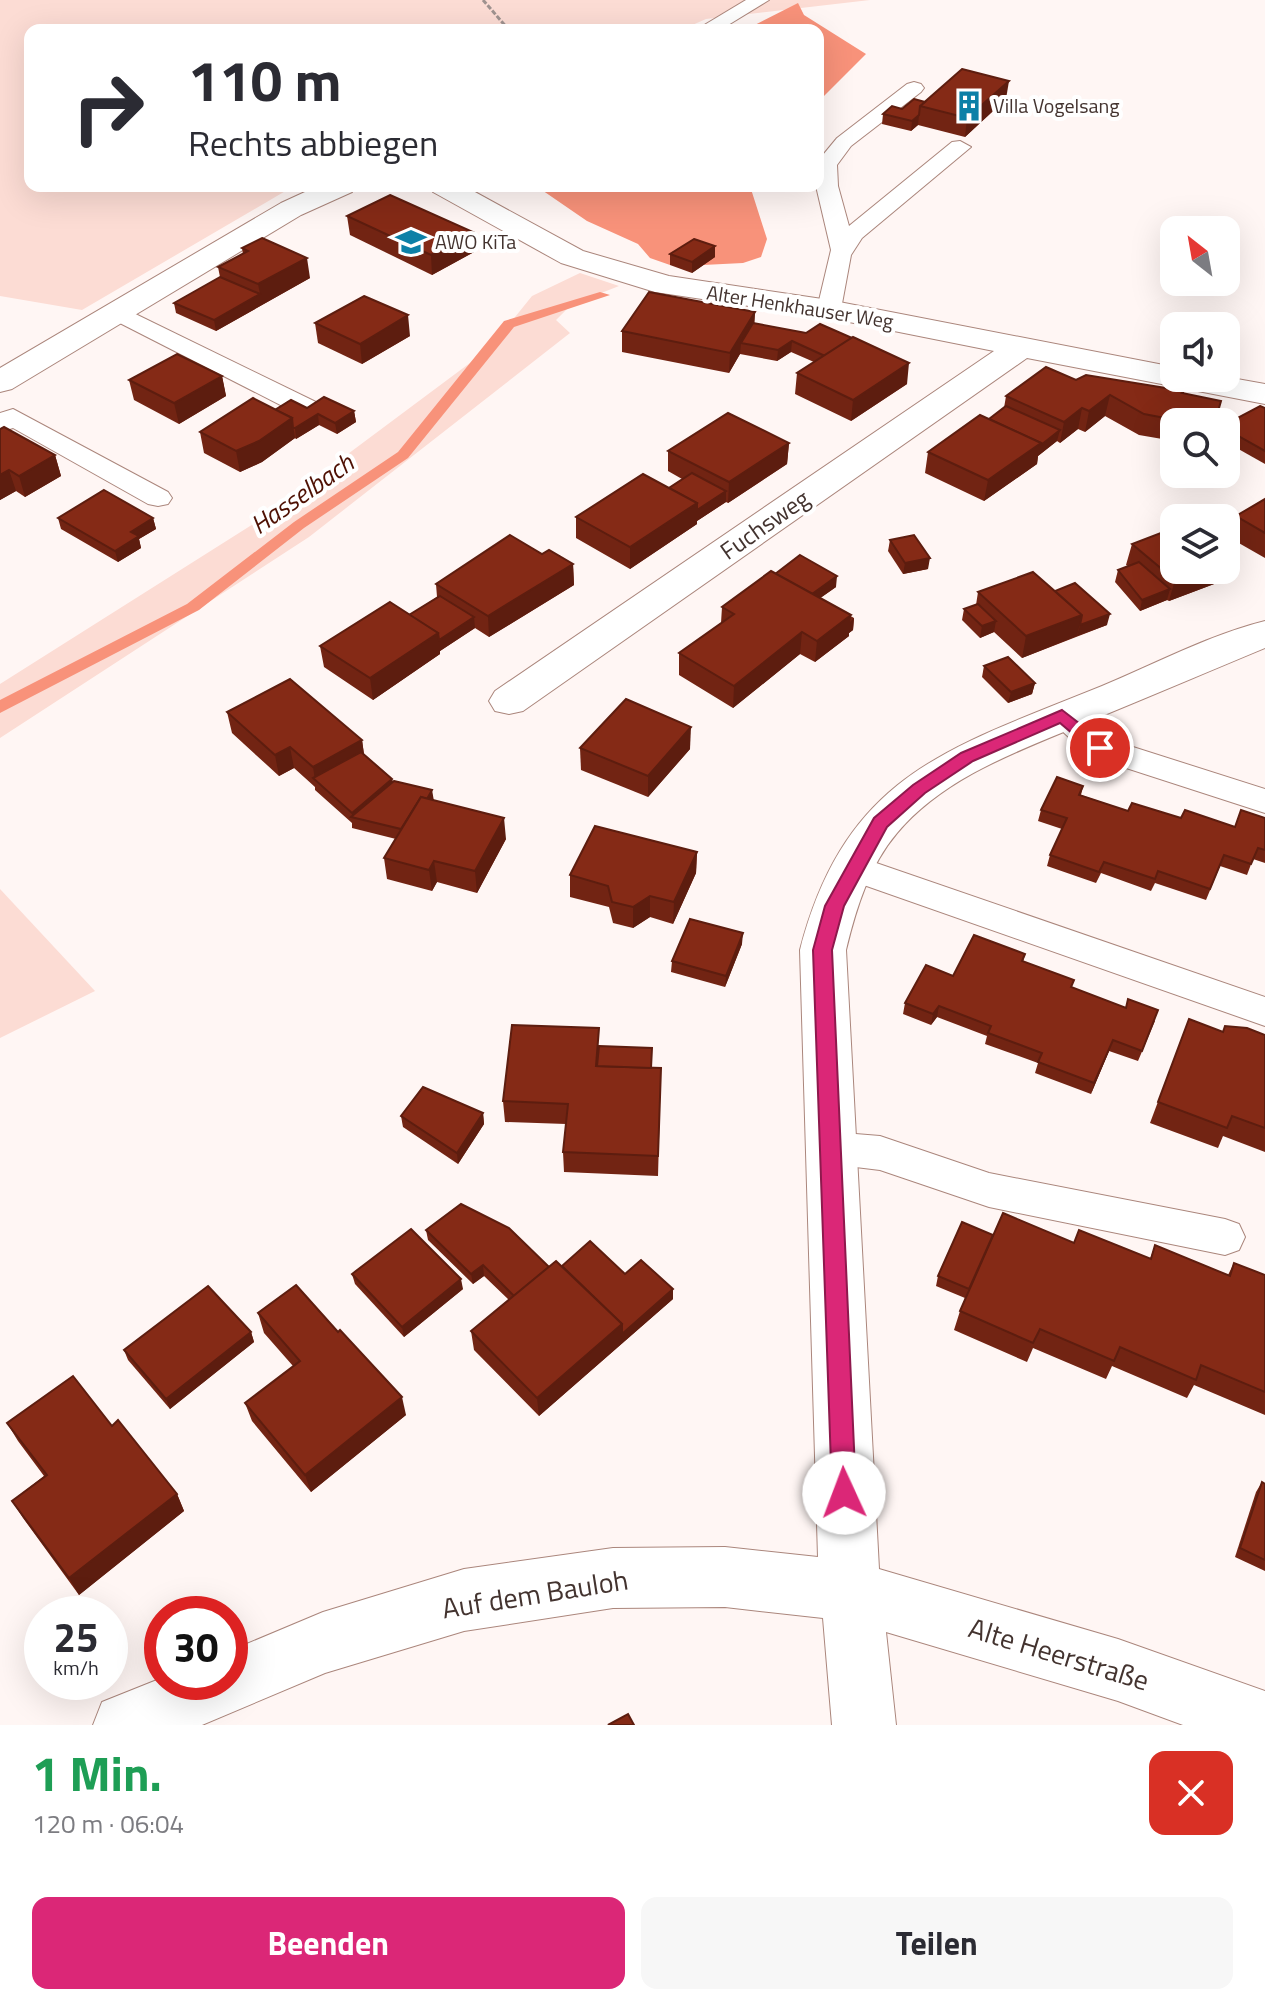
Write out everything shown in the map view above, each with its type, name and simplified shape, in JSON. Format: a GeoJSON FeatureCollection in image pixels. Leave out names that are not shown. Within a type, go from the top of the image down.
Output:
{"type":"FeatureCollection","features":[{"type":"Feature","properties":{"kind":"street"},"geometry":{"type":"LineString","coordinates":[[0,382],[291,209],[329,192]]}},
{"type":"Feature","properties":{"kind":"street","name":"Alter Henkhauser Weg"},"geometry":{"type":"LineString","coordinates":[[454,192],[572,257],[666,285],[829,309],[1160,375]]}},
{"type":"Feature","properties":{"kind":"street","name":"Fuchsweg"},"geometry":{"type":"LineString","coordinates":[[509,701],[1020,348]]}},
{"type":"Feature","properties":{"kind":"street","name":"Alter Henkhauser Weg"},"geometry":{"type":"LineString","coordinates":[[1240,390],[1265,394]]}},
{"type":"Feature","properties":{"kind":"street"},"geometry":{"type":"LineString","coordinates":[[864,1725],[845,1524],[823,950],[834,906],[881,823],[919,789],[967,757],[1265,633]]}},
{"type":"Feature","properties":{"kind":"street","name":"Auf dem Bauloh"},"geometry":{"type":"LineString","coordinates":[[248,1674],[323,1643],[464,1600],[613,1578],[725,1577],[852,1591]]}},
{"type":"Feature","properties":{"kind":"street","name":"Alte Heerstraße"},"geometry":{"type":"LineString","coordinates":[[852,1591],[1263,1713]]}},
{"type":"Feature","properties":{"kind":"street","name":"Auf dem Bauloh"},"geometry":{"type":"LineString","coordinates":[[125,1725],[186,1700]]}},
{"type":"Feature","properties":{"kind":"lane"},"geometry":{"type":"LineString","coordinates":[[717,24],[760,0]]}},
{"type":"Feature","properties":{"kind":"lane"},"geometry":{"type":"LineString","coordinates":[[842,250],[828,190],[826,165],[844,142],[914,88]]}},
{"type":"Feature","properties":{"kind":"lane"},"geometry":{"type":"LineString","coordinates":[[829,309],[832,284],[842,250],[854,233],[960,147]]}},
{"type":"Feature","properties":{"kind":"lane"},"geometry":{"type":"LineString","coordinates":[[119,313],[311,410]]}},
{"type":"Feature","properties":{"kind":"lane"},"geometry":{"type":"LineString","coordinates":[[4,417],[158,498]]}},
{"type":"Feature","properties":{"kind":"lane"},"geometry":{"type":"LineString","coordinates":[[1062,716],[1100,748],[1265,801]]}},
{"type":"Feature","properties":{"kind":"lane"},"geometry":{"type":"LineString","coordinates":[[853,868],[1265,1012]]}},
{"type":"Feature","properties":{"kind":"lane"},"geometry":{"type":"LineString","coordinates":[[831,1148],[880,1153],[989,1190],[1225,1237]]}},
{"type":"Feature","properties":{"kind":"path"},"geometry":{"type":"LineString","coordinates":[[483,0],[504,24]]}},
{"type":"Feature","properties":{"kind":"shaded area"},"geometry":{"type":"Polygon","coordinates":[[[0,0],[870,0],[706,19],[695,24],[24,24],[24,192],[284,192],[82,310],[0,296],[0,0]]]}},
{"type":"Feature","properties":{"kind":"shaded area"},"geometry":{"type":"Polygon","coordinates":[[[798,3],[804,15],[818,24],[757,24],[798,3]]]}},
{"type":"Feature","properties":{"kind":"shaded area"},"geometry":{"type":"Polygon","coordinates":[[[824,28],[866,54],[824,96],[824,28]]]}},
{"type":"Feature","properties":{"kind":"shaded area"},"geometry":{"type":"Polygon","coordinates":[[[545,192],[752,192],[767,239],[761,257],[743,263],[703,265],[694,249],[670,265],[650,258],[638,244],[587,221],[545,192]]]}},
{"type":"Feature","properties":{"kind":"shaded area"},"geometry":{"type":"Polygon","coordinates":[[[580,273],[619,286],[571,305],[556,320],[570,333],[309,537],[0,738],[0,684],[258,521],[490,348],[532,296],[580,273]]]}},
{"type":"Feature","properties":{"kind":"shaded area"},"geometry":{"type":"Polygon","coordinates":[[[0,889],[95,991],[0,1038],[0,889]]]}},
{"type":"Feature","properties":{"kind":"building"},"geometry":{"type":"Polygon","coordinates":[[[962,69],[1009,81],[967,118],[920,106],[962,69]]]}},
{"type":"Feature","properties":{"kind":"building"},"geometry":{"type":"Polygon","coordinates":[[[914,99],[925,102],[912,121],[883,114],[892,106],[902,109],[914,99]]]}},
{"type":"Feature","properties":{"kind":"building"},"geometry":{"type":"Polygon","coordinates":[[[390,195],[473,232],[431,255],[347,216],[390,195]]]}},
{"type":"Feature","properties":{"kind":"building"},"geometry":{"type":"Polygon","coordinates":[[[262,238],[307,258],[258,284],[218,267],[248,251],[242,248],[262,238]]]}},
{"type":"Feature","properties":{"kind":"building"},"geometry":{"type":"Polygon","coordinates":[[[694,239],[715,246],[692,262],[670,254],[694,239]]]}},
{"type":"Feature","properties":{"kind":"building"},"geometry":{"type":"Polygon","coordinates":[[[220,277],[260,294],[214,320],[174,303],[220,277]]]}},
{"type":"Feature","properties":{"kind":"building"},"geometry":{"type":"Polygon","coordinates":[[[649,292],[755,312],[730,353],[622,331],[649,292]]]}},
{"type":"Feature","properties":{"kind":"building"},"geometry":{"type":"Polygon","coordinates":[[[364,296],[408,315],[360,344],[315,323],[364,296]]]}},
{"type":"Feature","properties":{"kind":"building"},"geometry":{"type":"Polygon","coordinates":[[[753,323],[806,333],[820,324],[852,338],[825,356],[792,341],[778,350],[741,343],[753,323]]]}},
{"type":"Feature","properties":{"kind":"building"},"geometry":{"type":"Polygon","coordinates":[[[853,337],[909,363],[853,400],[797,373],[853,337]]]}},
{"type":"Feature","properties":{"kind":"building"},"geometry":{"type":"Polygon","coordinates":[[[177,354],[222,376],[174,403],[129,380],[177,354]]]}},
{"type":"Feature","properties":{"kind":"building"},"geometry":{"type":"Polygon","coordinates":[[[1046,367],[1076,380],[1086,375],[1160,387],[1160,392],[1183,392],[1221,401],[1219,408],[1160,408],[1160,417],[1144,414],[1110,395],[1089,411],[1082,408],[1064,422],[1006,396],[1046,367]]]}},
{"type":"Feature","properties":{"kind":"building"},"geometry":{"type":"Polygon","coordinates":[[[324,397],[354,411],[335,423],[318,414],[293,428],[292,418],[275,410],[291,400],[307,408],[324,397]]]}},
{"type":"Feature","properties":{"kind":"building"},"geometry":{"type":"Polygon","coordinates":[[[253,398],[292,418],[259,441],[236,451],[200,432],[253,398]]]}},
{"type":"Feature","properties":{"kind":"building"},"geometry":{"type":"Polygon","coordinates":[[[1006,406],[1060,430],[1041,445],[989,419],[1006,406]]]}},
{"type":"Feature","properties":{"kind":"building"},"geometry":{"type":"Polygon","coordinates":[[[1260,406],[1265,408],[1265,451],[1240,437],[1240,417],[1260,406]]]}},
{"type":"Feature","properties":{"kind":"building"},"geometry":{"type":"Polygon","coordinates":[[[728,413],[789,443],[729,482],[668,451],[728,413]]]}},
{"type":"Feature","properties":{"kind":"building"},"geometry":{"type":"Polygon","coordinates":[[[980,415],[1041,443],[988,480],[928,452],[980,415]]]}},
{"type":"Feature","properties":{"kind":"building"},"geometry":{"type":"Polygon","coordinates":[[[4,427],[55,455],[19,476],[9,470],[0,475],[0,429],[4,427]]]}},
{"type":"Feature","properties":{"kind":"building"},"geometry":{"type":"Polygon","coordinates":[[[692,473],[726,491],[697,510],[697,503],[669,488],[692,473]]]}},
{"type":"Feature","properties":{"kind":"building"},"geometry":{"type":"Polygon","coordinates":[[[643,474],[697,503],[630,547],[576,517],[643,474]]]}},
{"type":"Feature","properties":{"kind":"building"},"geometry":{"type":"Polygon","coordinates":[[[104,490],[153,518],[131,532],[139,536],[115,551],[58,518],[104,490]]]}},
{"type":"Feature","properties":{"kind":"building"},"geometry":{"type":"Polygon","coordinates":[[[1265,499],[1265,533],[1240,518],[1240,514],[1265,499]]]}},
{"type":"Feature","properties":{"kind":"building"},"geometry":{"type":"Polygon","coordinates":[[[1160,533],[1160,567],[1132,544],[1160,533]]]}},
{"type":"Feature","properties":{"kind":"building"},"geometry":{"type":"Polygon","coordinates":[[[510,535],[542,554],[549,550],[573,564],[488,616],[436,584],[510,535]]]}},
{"type":"Feature","properties":{"kind":"building"},"geometry":{"type":"Polygon","coordinates":[[[914,535],[930,558],[905,563],[890,540],[914,535]]]}},
{"type":"Feature","properties":{"kind":"building"},"geometry":{"type":"Polygon","coordinates":[[[800,555],[837,576],[812,594],[775,574],[800,555]]]}},
{"type":"Feature","properties":{"kind":"building"},"geometry":{"type":"Polygon","coordinates":[[[1139,562],[1160,580],[1160,584],[1170,589],[1142,600],[1118,570],[1139,562]]]}},
{"type":"Feature","properties":{"kind":"building"},"geometry":{"type":"Polygon","coordinates":[[[771,571],[851,615],[817,641],[802,632],[734,686],[679,653],[734,614],[722,607],[771,571]]]}},
{"type":"Feature","properties":{"kind":"building"},"geometry":{"type":"Polygon","coordinates":[[[1033,572],[1082,615],[1026,636],[978,592],[1033,572]]]}},
{"type":"Feature","properties":{"kind":"building"},"geometry":{"type":"Polygon","coordinates":[[[1075,583],[1110,614],[1080,625],[1082,615],[1055,591],[1075,583]]]}},
{"type":"Feature","properties":{"kind":"building"},"geometry":{"type":"Polygon","coordinates":[[[440,596],[474,617],[439,640],[438,633],[409,615],[440,596]]]}},
{"type":"Feature","properties":{"kind":"building"},"geometry":{"type":"Polygon","coordinates":[[[390,602],[438,633],[370,678],[320,646],[390,602]]]}},
{"type":"Feature","properties":{"kind":"building"},"geometry":{"type":"Polygon","coordinates":[[[978,604],[996,621],[982,626],[964,609],[978,604]]]}},
{"type":"Feature","properties":{"kind":"building"},"geometry":{"type":"Polygon","coordinates":[[[1008,657],[1035,683],[1011,692],[984,666],[1008,657]]]}},
{"type":"Feature","properties":{"kind":"building"},"geometry":{"type":"Polygon","coordinates":[[[290,679],[362,740],[313,767],[290,747],[275,755],[227,712],[290,679]]]}},
{"type":"Feature","properties":{"kind":"building"},"geometry":{"type":"Polygon","coordinates":[[[626,699],[691,727],[648,776],[580,748],[626,699]]]}},
{"type":"Feature","properties":{"kind":"building"},"geometry":{"type":"Polygon","coordinates":[[[361,752],[392,779],[352,813],[313,778],[361,752]]]}},
{"type":"Feature","properties":{"kind":"building"},"geometry":{"type":"Polygon","coordinates":[[[1057,777],[1083,786],[1079,795],[1128,811],[1132,803],[1181,818],[1185,810],[1235,827],[1241,810],[1265,818],[1265,850],[1258,848],[1251,864],[1224,855],[1210,889],[1158,871],[1155,879],[1104,862],[1099,872],[1050,855],[1067,818],[1041,810],[1057,777]]]}},
{"type":"Feature","properties":{"kind":"building"},"geometry":{"type":"Polygon","coordinates":[[[394,781],[432,790],[427,799],[421,797],[401,829],[351,817],[394,781]]]}},
{"type":"Feature","properties":{"kind":"building"},"geometry":{"type":"Polygon","coordinates":[[[421,797],[504,818],[475,871],[434,861],[429,870],[384,858],[421,797]]]}},
{"type":"Feature","properties":{"kind":"building"},"geometry":{"type":"Polygon","coordinates":[[[595,826],[697,852],[674,902],[650,896],[633,907],[612,902],[608,886],[570,875],[595,826]]]}},
{"type":"Feature","properties":{"kind":"building"},"geometry":{"type":"Polygon","coordinates":[[[690,919],[743,933],[726,976],[672,961],[690,919]]]}},
{"type":"Feature","properties":{"kind":"building"},"geometry":{"type":"Polygon","coordinates":[[[974,935],[1025,954],[1022,961],[1074,980],[1071,987],[1126,1008],[1128,999],[1158,1010],[1142,1051],[1113,1040],[1094,1083],[1038,1062],[1042,1053],[988,1033],[991,1026],[939,1006],[933,1014],[905,1003],[926,965],[953,976],[974,935]]]}},
{"type":"Feature","properties":{"kind":"building"},"geometry":{"type":"Polygon","coordinates":[[[1189,1019],[1223,1032],[1225,1026],[1247,1028],[1265,1035],[1265,1128],[1232,1116],[1227,1128],[1158,1102],[1189,1019]]]}},
{"type":"Feature","properties":{"kind":"building"},"geometry":{"type":"Polygon","coordinates":[[[512,1025],[599,1028],[596,1066],[661,1068],[658,1156],[563,1152],[568,1104],[503,1101],[512,1025]]]}},
{"type":"Feature","properties":{"kind":"building"},"geometry":{"type":"Polygon","coordinates":[[[599,1046],[652,1048],[651,1068],[597,1066],[599,1046]]]}},
{"type":"Feature","properties":{"kind":"building"},"geometry":{"type":"Polygon","coordinates":[[[423,1087],[483,1113],[457,1153],[401,1116],[423,1087]]]}},
{"type":"Feature","properties":{"kind":"building"},"geometry":{"type":"Polygon","coordinates":[[[461,1204],[509,1228],[549,1267],[514,1296],[483,1265],[471,1274],[426,1230],[461,1204]]]}},
{"type":"Feature","properties":{"kind":"building"},"geometry":{"type":"Polygon","coordinates":[[[1003,1213],[1074,1243],[1079,1230],[1151,1259],[1155,1245],[1230,1276],[1234,1263],[1265,1275],[1265,1392],[1201,1365],[1196,1380],[1120,1347],[1114,1361],[1040,1329],[1033,1343],[960,1311],[1003,1213]]]}},
{"type":"Feature","properties":{"kind":"building"},"geometry":{"type":"Polygon","coordinates":[[[962,1222],[993,1235],[969,1289],[938,1276],[962,1222]]]}},
{"type":"Feature","properties":{"kind":"building"},"geometry":{"type":"Polygon","coordinates":[[[411,1229],[461,1279],[402,1327],[352,1274],[411,1229]]]}},
{"type":"Feature","properties":{"kind":"building"},"geometry":{"type":"Polygon","coordinates":[[[590,1241],[625,1274],[641,1260],[673,1289],[622,1334],[622,1324],[562,1266],[590,1241]]]}},
{"type":"Feature","properties":{"kind":"building"},"geometry":{"type":"Polygon","coordinates":[[[556,1261],[622,1324],[537,1398],[471,1331],[556,1261]]]}},
{"type":"Feature","properties":{"kind":"building"},"geometry":{"type":"Polygon","coordinates":[[[296,1285],[402,1397],[305,1475],[245,1403],[300,1361],[258,1313],[296,1285]]]}},
{"type":"Feature","properties":{"kind":"building"},"geometry":{"type":"Polygon","coordinates":[[[208,1286],[251,1332],[166,1399],[124,1350],[208,1286]]]}},
{"type":"Feature","properties":{"kind":"building"},"geometry":{"type":"Polygon","coordinates":[[[73,1376],[112,1426],[118,1420],[177,1494],[69,1578],[12,1501],[47,1475],[7,1423],[73,1376]]]}},
{"type":"Feature","properties":{"kind":"building"},"geometry":{"type":"Polygon","coordinates":[[[1262,1482],[1265,1484],[1265,1560],[1240,1548],[1262,1482]]]}},
{"type":"Feature","properties":{"kind":"building"},"geometry":{"type":"Polygon","coordinates":[[[628,1714],[634,1725],[608,1725],[628,1714]]]}},
{"type":"Feature","properties":{"kind":"waterway","name":"Hasselbach"},"geometry":{"type":"LineString","coordinates":[[0,707],[193,607],[299,525],[403,455],[509,324],[604,295]]}},
{"type":"Feature","properties":{"kind":"place","name":"Villa Vogelsang"},"geometry":{"type":"Point","coordinates":[969,106]}},
{"type":"Feature","properties":{"kind":"place","name":"AWO KiTa"},"geometry":{"type":"Point","coordinates":[411,242]}},
{"type":"Feature","properties":{"kind":"route"},"geometry":{"type":"LineString","coordinates":[[844,1493],[823,950],[834,906],[881,823],[919,789],[967,757],[1062,716],[1100,748]]}}]}
